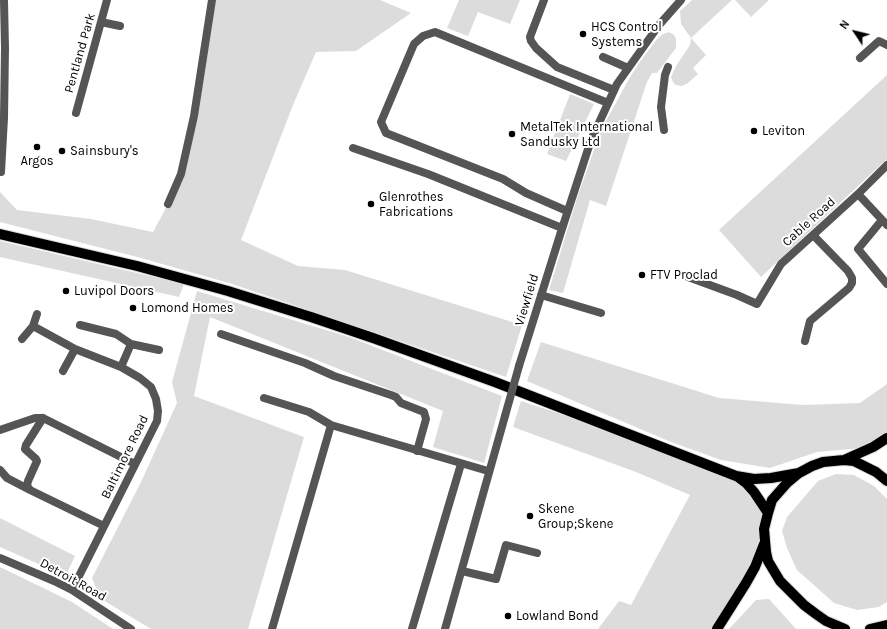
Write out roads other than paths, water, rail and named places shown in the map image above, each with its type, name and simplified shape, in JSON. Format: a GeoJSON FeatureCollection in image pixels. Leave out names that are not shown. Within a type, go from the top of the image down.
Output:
{"type":"FeatureCollection","features":[{"type":"Feature","properties":{"kind":"main road"},"geometry":{"type":"LineString","coordinates":[[0,234],[137,266],[228,291],[311,317],[495,382],[736,476],[754,479],[771,478],[799,473]]}},
{"type":"Feature","properties":{"kind":"main road"},"geometry":{"type":"LineString","coordinates":[[844,460],[873,447],[887,438]]}},
{"type":"Feature","properties":{"kind":"main road"},"geometry":{"type":"LineString","coordinates":[[845,629],[826,621],[816,614],[804,605],[780,582],[768,561],[764,541],[764,529],[768,513],[772,500],[779,491],[799,473],[823,462],[844,460],[854,461],[864,465],[887,481]]}},
{"type":"Feature","properties":{"kind":"main road"},"geometry":{"type":"LineString","coordinates":[[736,476],[746,483],[754,492],[768,513]]}},
{"type":"Feature","properties":{"kind":"main road"},"geometry":{"type":"LineString","coordinates":[[717,629],[746,584],[755,567],[764,541]]}},
{"type":"Feature","properties":{"kind":"main road"},"geometry":{"type":"LineString","coordinates":[[870,629],[886,626]]}},
{"type":"Feature","properties":{"kind":"street"},"geometry":{"type":"LineString","coordinates":[[1,172],[4,118],[4,0]]}},
{"type":"Feature","properties":{"kind":"street","name":"Pentland Park"},"geometry":{"type":"LineString","coordinates":[[76,113],[107,0]]}},
{"type":"Feature","properties":{"kind":"street"},"geometry":{"type":"LineString","coordinates":[[168,204],[181,174],[194,116],[212,0]]}},
{"type":"Feature","properties":{"kind":"street"},"geometry":{"type":"LineString","coordinates":[[544,0],[530,37],[536,48],[557,67],[614,90]]}},
{"type":"Feature","properties":{"kind":"street","name":"Viewfield"},"geometry":{"type":"LineString","coordinates":[[445,629],[488,471],[519,366],[567,211],[591,140],[614,90],[628,68],[659,25],[681,0]]}},
{"type":"Feature","properties":{"kind":"street"},"geometry":{"type":"LineString","coordinates":[[101,22],[120,26]]}},
{"type":"Feature","properties":{"kind":"street"},"geometry":{"type":"LineString","coordinates":[[567,211],[526,193],[503,179],[386,132],[381,122],[414,44],[423,36],[435,32],[608,103]]}},
{"type":"Feature","properties":{"kind":"street"},"geometry":{"type":"LineString","coordinates":[[860,58],[879,41],[887,46]]}},
{"type":"Feature","properties":{"kind":"street"},"geometry":{"type":"LineString","coordinates":[[603,57],[628,68]]}},
{"type":"Feature","properties":{"kind":"street"},"geometry":{"type":"LineString","coordinates":[[664,130],[661,107],[665,76],[668,67]]}},
{"type":"Feature","properties":{"kind":"street"},"geometry":{"type":"LineString","coordinates":[[353,148],[428,174],[562,228]]}},
{"type":"Feature","properties":{"kind":"street","name":"Cable Road"},"geometry":{"type":"LineString","coordinates":[[688,277],[757,304],[781,264],[858,194],[887,165]]}},
{"type":"Feature","properties":{"kind":"street"},"geometry":{"type":"LineString","coordinates":[[858,194],[885,222],[858,249],[887,284]]}},
{"type":"Feature","properties":{"kind":"street"},"geometry":{"type":"LineString","coordinates":[[805,341],[810,322],[849,288],[852,283],[852,278],[848,271],[813,235]]}},
{"type":"Feature","properties":{"kind":"street"},"geometry":{"type":"LineString","coordinates":[[541,295],[601,313]]}},
{"type":"Feature","properties":{"kind":"street"},"geometry":{"type":"LineString","coordinates":[[22,339],[33,326],[37,314]]}},
{"type":"Feature","properties":{"kind":"street"},"geometry":{"type":"LineString","coordinates":[[80,325],[116,334],[131,344],[159,350]]}},
{"type":"Feature","properties":{"kind":"street","name":"Baltimore Road"},"geometry":{"type":"LineString","coordinates":[[33,326],[76,349],[121,367],[140,378],[151,387],[156,399],[158,411],[157,421],[72,590]]}},
{"type":"Feature","properties":{"kind":"street"},"geometry":{"type":"LineString","coordinates":[[221,334],[305,363],[334,376],[391,395],[396,397],[401,403],[421,410],[426,414],[426,419],[417,451]]}},
{"type":"Feature","properties":{"kind":"street"},"geometry":{"type":"LineString","coordinates":[[121,367],[131,344]]}},
{"type":"Feature","properties":{"kind":"street"},"geometry":{"type":"LineString","coordinates":[[63,371],[76,349]]}},
{"type":"Feature","properties":{"kind":"street"},"geometry":{"type":"LineString","coordinates":[[264,398],[309,412],[331,425],[488,471]]}},
{"type":"Feature","properties":{"kind":"street"},"geometry":{"type":"LineString","coordinates":[[0,430],[35,418],[43,418],[135,464]]}},
{"type":"Feature","properties":{"kind":"street"},"geometry":{"type":"LineString","coordinates":[[30,490],[27,486],[28,481],[37,462],[36,459],[25,449],[43,418]]}},
{"type":"Feature","properties":{"kind":"street"},"geometry":{"type":"LineString","coordinates":[[272,629],[331,425]]}},
{"type":"Feature","properties":{"kind":"street"},"geometry":{"type":"LineString","coordinates":[[412,629],[461,464]]}},
{"type":"Feature","properties":{"kind":"street"},"geometry":{"type":"LineString","coordinates":[[0,470],[7,478],[104,526]]}},
{"type":"Feature","properties":{"kind":"street"},"geometry":{"type":"LineString","coordinates":[[462,571],[496,579],[506,545],[537,553]]}},
{"type":"Feature","properties":{"kind":"street","name":"Detroit Road"},"geometry":{"type":"LineString","coordinates":[[0,558],[72,590],[131,629]]}},
{"type":"Feature","properties":{"kind":"place","name":"HCS Control Systems"},"geometry":{"type":"Point","coordinates":[583,34]}},
{"type":"Feature","properties":{"kind":"place","name":"Leviton"},"geometry":{"type":"Point","coordinates":[754,131]}},
{"type":"Feature","properties":{"kind":"place","name":"MetalTek International Sandusky Ltd"},"geometry":{"type":"Point","coordinates":[512,134]}},
{"type":"Feature","properties":{"kind":"place","name":"Argos"},"geometry":{"type":"Point","coordinates":[37,147]}},
{"type":"Feature","properties":{"kind":"place","name":"Sainsbury's"},"geometry":{"type":"Point","coordinates":[62,151]}},
{"type":"Feature","properties":{"kind":"place","name":"Glenrothes Fabrications"},"geometry":{"type":"Point","coordinates":[371,204]}},
{"type":"Feature","properties":{"kind":"place","name":"FTV Proclad"},"geometry":{"type":"Point","coordinates":[642,275]}},
{"type":"Feature","properties":{"kind":"place","name":"Luvipol Doors"},"geometry":{"type":"Point","coordinates":[66,291]}},
{"type":"Feature","properties":{"kind":"place","name":"Lomond Homes"},"geometry":{"type":"Point","coordinates":[133,308]}},
{"type":"Feature","properties":{"kind":"place","name":"Skene Group;Skene"},"geometry":{"type":"Point","coordinates":[530,516]}},
{"type":"Feature","properties":{"kind":"place","name":"Lowland Bond"},"geometry":{"type":"Point","coordinates":[508,616]}}]}
